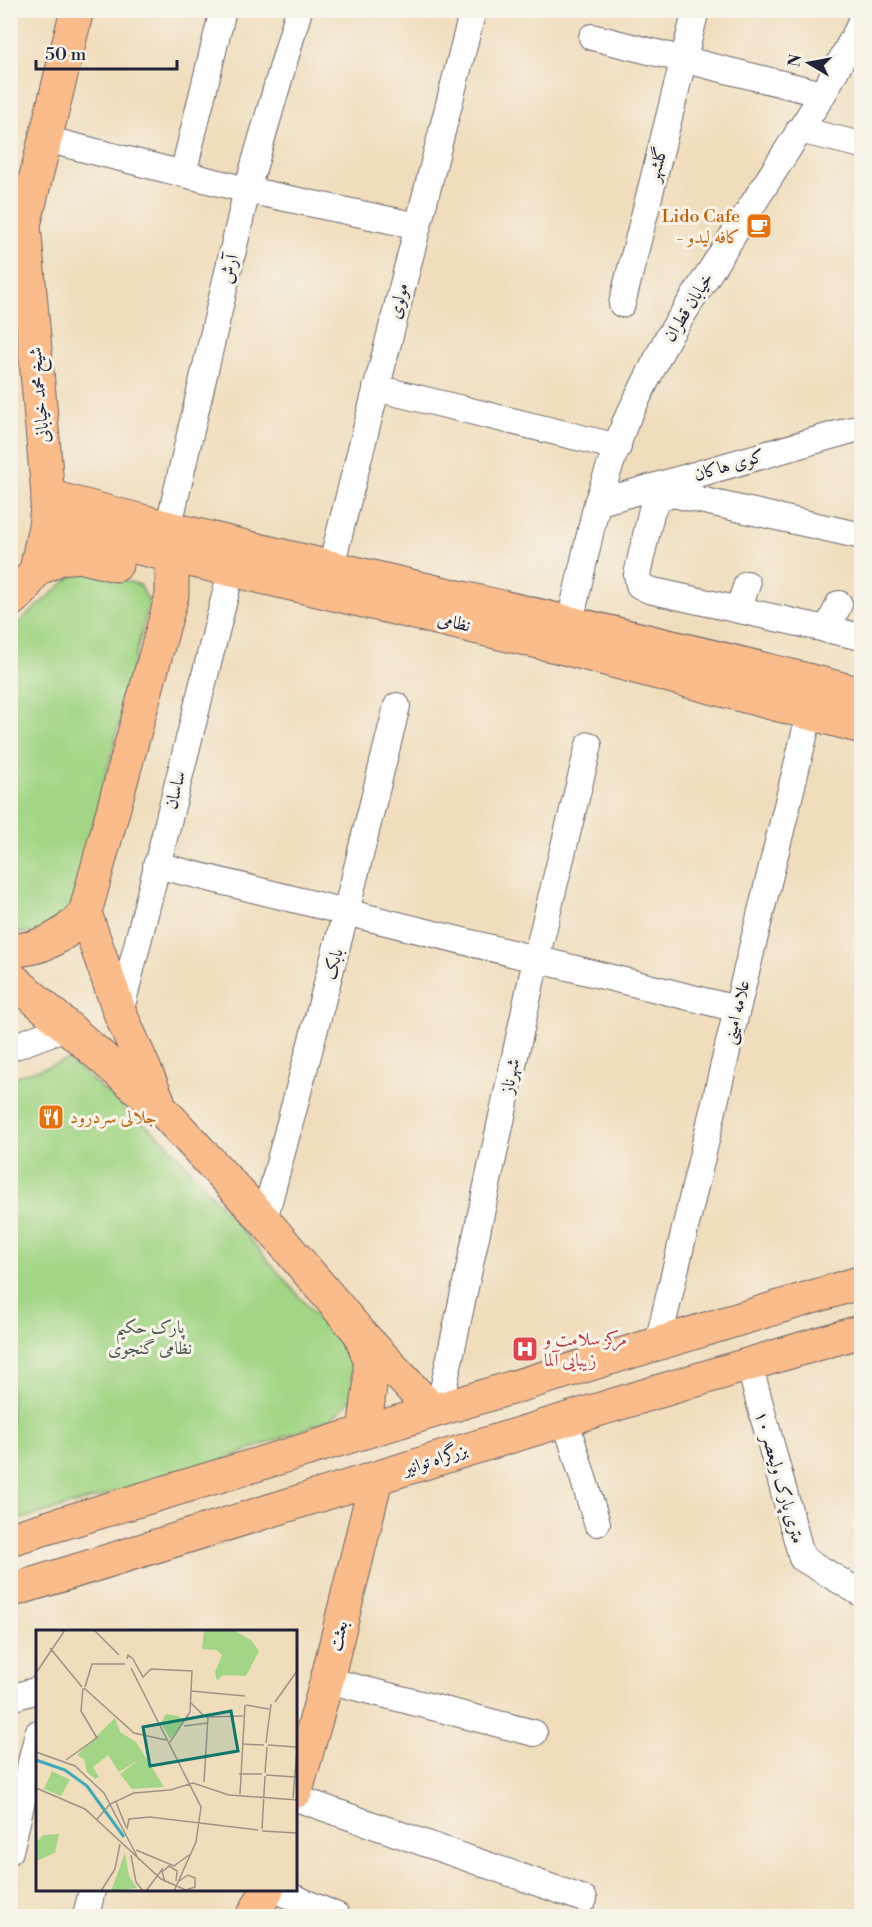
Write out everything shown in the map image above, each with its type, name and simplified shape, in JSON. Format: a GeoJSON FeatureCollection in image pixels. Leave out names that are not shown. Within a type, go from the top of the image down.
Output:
{"type":"FeatureCollection","features":[{"type":"Feature","properties":{"kind":"main road","name":"شیخ محمد خیابانی"},"geometry":{"type":"LineString","coordinates":[[36,570],[47,511],[17,226],[45,140],[77,10]]}},
{"type":"Feature","properties":{"kind":"main road","name":"نظامی"},"geometry":{"type":"LineString","coordinates":[[47,511],[170,543],[567,635],[814,698],[861,727]]}},
{"type":"Feature","properties":{"kind":"main road","name":"نظامی"},"geometry":{"type":"LineString","coordinates":[[170,543],[232,568],[328,579]]}},
{"type":"Feature","properties":{"kind":"main road"},"geometry":{"type":"LineString","coordinates":[[10,950],[47,944],[73,928],[86,913],[172,595],[170,543]]}},
{"type":"Feature","properties":{"kind":"main road"},"geometry":{"type":"LineString","coordinates":[[10,601],[21,591],[36,570],[60,558],[79,556],[158,575],[167,583],[172,595]]}},
{"type":"Feature","properties":{"kind":"main road","name":"نظامی"},"geometry":{"type":"LineString","coordinates":[[814,698],[861,694]]}},
{"type":"Feature","properties":{"kind":"main road"},"geometry":{"type":"LineString","coordinates":[[86,913],[120,1013],[162,1110]]}},
{"type":"Feature","properties":{"kind":"main road"},"geometry":{"type":"LineString","coordinates":[[10,977],[69,1026],[162,1110],[264,1220],[359,1332],[435,1409]]}},
{"type":"Feature","properties":{"kind":"main road"},"geometry":{"type":"LineString","coordinates":[[10,1539],[861,1282]]}},
{"type":"Feature","properties":{"kind":"main road","name":"بزرگراه توانیر"},"geometry":{"type":"LineString","coordinates":[[10,1591],[565,1419],[861,1331]]}},
{"type":"Feature","properties":{"kind":"main road"},"geometry":{"type":"LineString","coordinates":[[359,1332],[370,1361],[370,1386],[364,1431]]}},
{"type":"Feature","properties":{"kind":"main road","name":"بعثت"},"geometry":{"type":"LineString","coordinates":[[297,1787],[327,1680],[376,1479]]}},
{"type":"Feature","properties":{"kind":"main road"},"geometry":{"type":"LineString","coordinates":[[253,1917],[266,1891]]}},
{"type":"Feature","properties":{"kind":"street"},"geometry":{"type":"LineString","coordinates":[[183,174],[223,10]]}},
{"type":"Feature","properties":{"kind":"street","name":"آرش"},"geometry":{"type":"LineString","coordinates":[[170,543],[248,190],[299,10]]}},
{"type":"Feature","properties":{"kind":"street","name":"مولوی"},"geometry":{"type":"LineString","coordinates":[[328,579],[473,10]]}},
{"type":"Feature","properties":{"kind":"street","name":"گلشهر"},"geometry":{"type":"LineString","coordinates":[[622,304],[696,10]]}},
{"type":"Feature","properties":{"kind":"street","name":"خیابان قطران"},"geometry":{"type":"LineString","coordinates":[[567,635],[597,504],[626,423],[667,339],[823,94],[860,25]]}},
{"type":"Feature","properties":{"kind":"street"},"geometry":{"type":"LineString","coordinates":[[592,37],[823,94]]}},
{"type":"Feature","properties":{"kind":"street"},"geometry":{"type":"LineString","coordinates":[[799,130],[861,145]]}},
{"type":"Feature","properties":{"kind":"street"},"geometry":{"type":"LineString","coordinates":[[45,140],[248,190],[418,226]]}},
{"type":"Feature","properties":{"kind":"street"},"geometry":{"type":"LineString","coordinates":[[376,388],[618,447]]}},
{"type":"Feature","properties":{"kind":"street","name":"کوی هاکان"},"geometry":{"type":"LineString","coordinates":[[597,504],[861,427]]}},
{"type":"Feature","properties":{"kind":"street"},"geometry":{"type":"LineString","coordinates":[[861,536],[673,494],[660,498],[652,509],[637,575],[639,585],[649,590],[861,637]]}},
{"type":"Feature","properties":{"kind":"street","name":"ساسان"},"geometry":{"type":"LineString","coordinates":[[120,1013],[232,568]]}},
{"type":"Feature","properties":{"kind":"street"},"geometry":{"type":"LineString","coordinates":[[738,610],[747,584]]}},
{"type":"Feature","properties":{"kind":"street"},"geometry":{"type":"LineString","coordinates":[[827,630],[839,604]]}},
{"type":"Feature","properties":{"kind":"street","name":"علامه امینی"},"geometry":{"type":"LineString","coordinates":[[658,1343],[814,698]]}},
{"type":"Feature","properties":{"kind":"street","name":"بابک"},"geometry":{"type":"LineString","coordinates":[[264,1220],[346,912],[397,706]]}},
{"type":"Feature","properties":{"kind":"street","name":"شهرناز"},"geometry":{"type":"LineString","coordinates":[[435,1409],[536,959],[589,746]]}},
{"type":"Feature","properties":{"kind":"street"},"geometry":{"type":"LineString","coordinates":[[156,865],[737,1009]]}},
{"type":"Feature","properties":{"kind":"street"},"geometry":{"type":"LineString","coordinates":[[10,1047],[69,1026]]}},
{"type":"Feature","properties":{"kind":"street","name":"۱۰ متری پارک ولیعصر"},"geometry":{"type":"LineString","coordinates":[[748,1364],[802,1558],[861,1594]]}},
{"type":"Feature","properties":{"kind":"street"},"geometry":{"type":"LineString","coordinates":[[565,1419],[597,1523]]}},
{"type":"Feature","properties":{"kind":"street"},"geometry":{"type":"LineString","coordinates":[[327,1680],[534,1733]]}},
{"type":"Feature","properties":{"kind":"street"},"geometry":{"type":"LineString","coordinates":[[10,1698],[36,1691]]}},
{"type":"Feature","properties":{"kind":"street"},"geometry":{"type":"LineString","coordinates":[[10,1851],[36,1741]]}},
{"type":"Feature","properties":{"kind":"street"},"geometry":{"type":"LineString","coordinates":[[297,1798],[584,1899]]}},
{"type":"Feature","properties":{"kind":"street"},"geometry":{"type":"LineString","coordinates":[[86,1917],[92,1891]]}},
{"type":"Feature","properties":{"kind":"street"},"geometry":{"type":"LineString","coordinates":[[278,1891],[337,1917]]}},
{"type":"Feature","properties":{"kind":"green space"},"geometry":{"type":"Polygon","coordinates":[[[80,569],[140,585],[149,602],[73,910],[59,923],[45,931],[21,933],[10,931],[10,630],[80,569]]]}},
{"type":"Feature","properties":{"kind":"green space","name":"پارک حکیم نظامی گنجوی"},"geometry":{"type":"Polygon","coordinates":[[[68,1060],[166,1142],[352,1358],[357,1393],[333,1418],[202,1468],[11,1522],[11,1078],[68,1060]]]}},
{"type":"Feature","properties":{"kind":"place","name":"Lido Cafe - کافه لیدو"},"geometry":{"type":"Point","coordinates":[759,226]}},
{"type":"Feature","properties":{"kind":"place","name":"جلالی سردرود"},"geometry":{"type":"Point","coordinates":[51,1117]}},
{"type":"Feature","properties":{"kind":"place","name":"مرکز سلامت و زیبایی آلما"},"geometry":{"type":"Point","coordinates":[525,1349]}}]}
